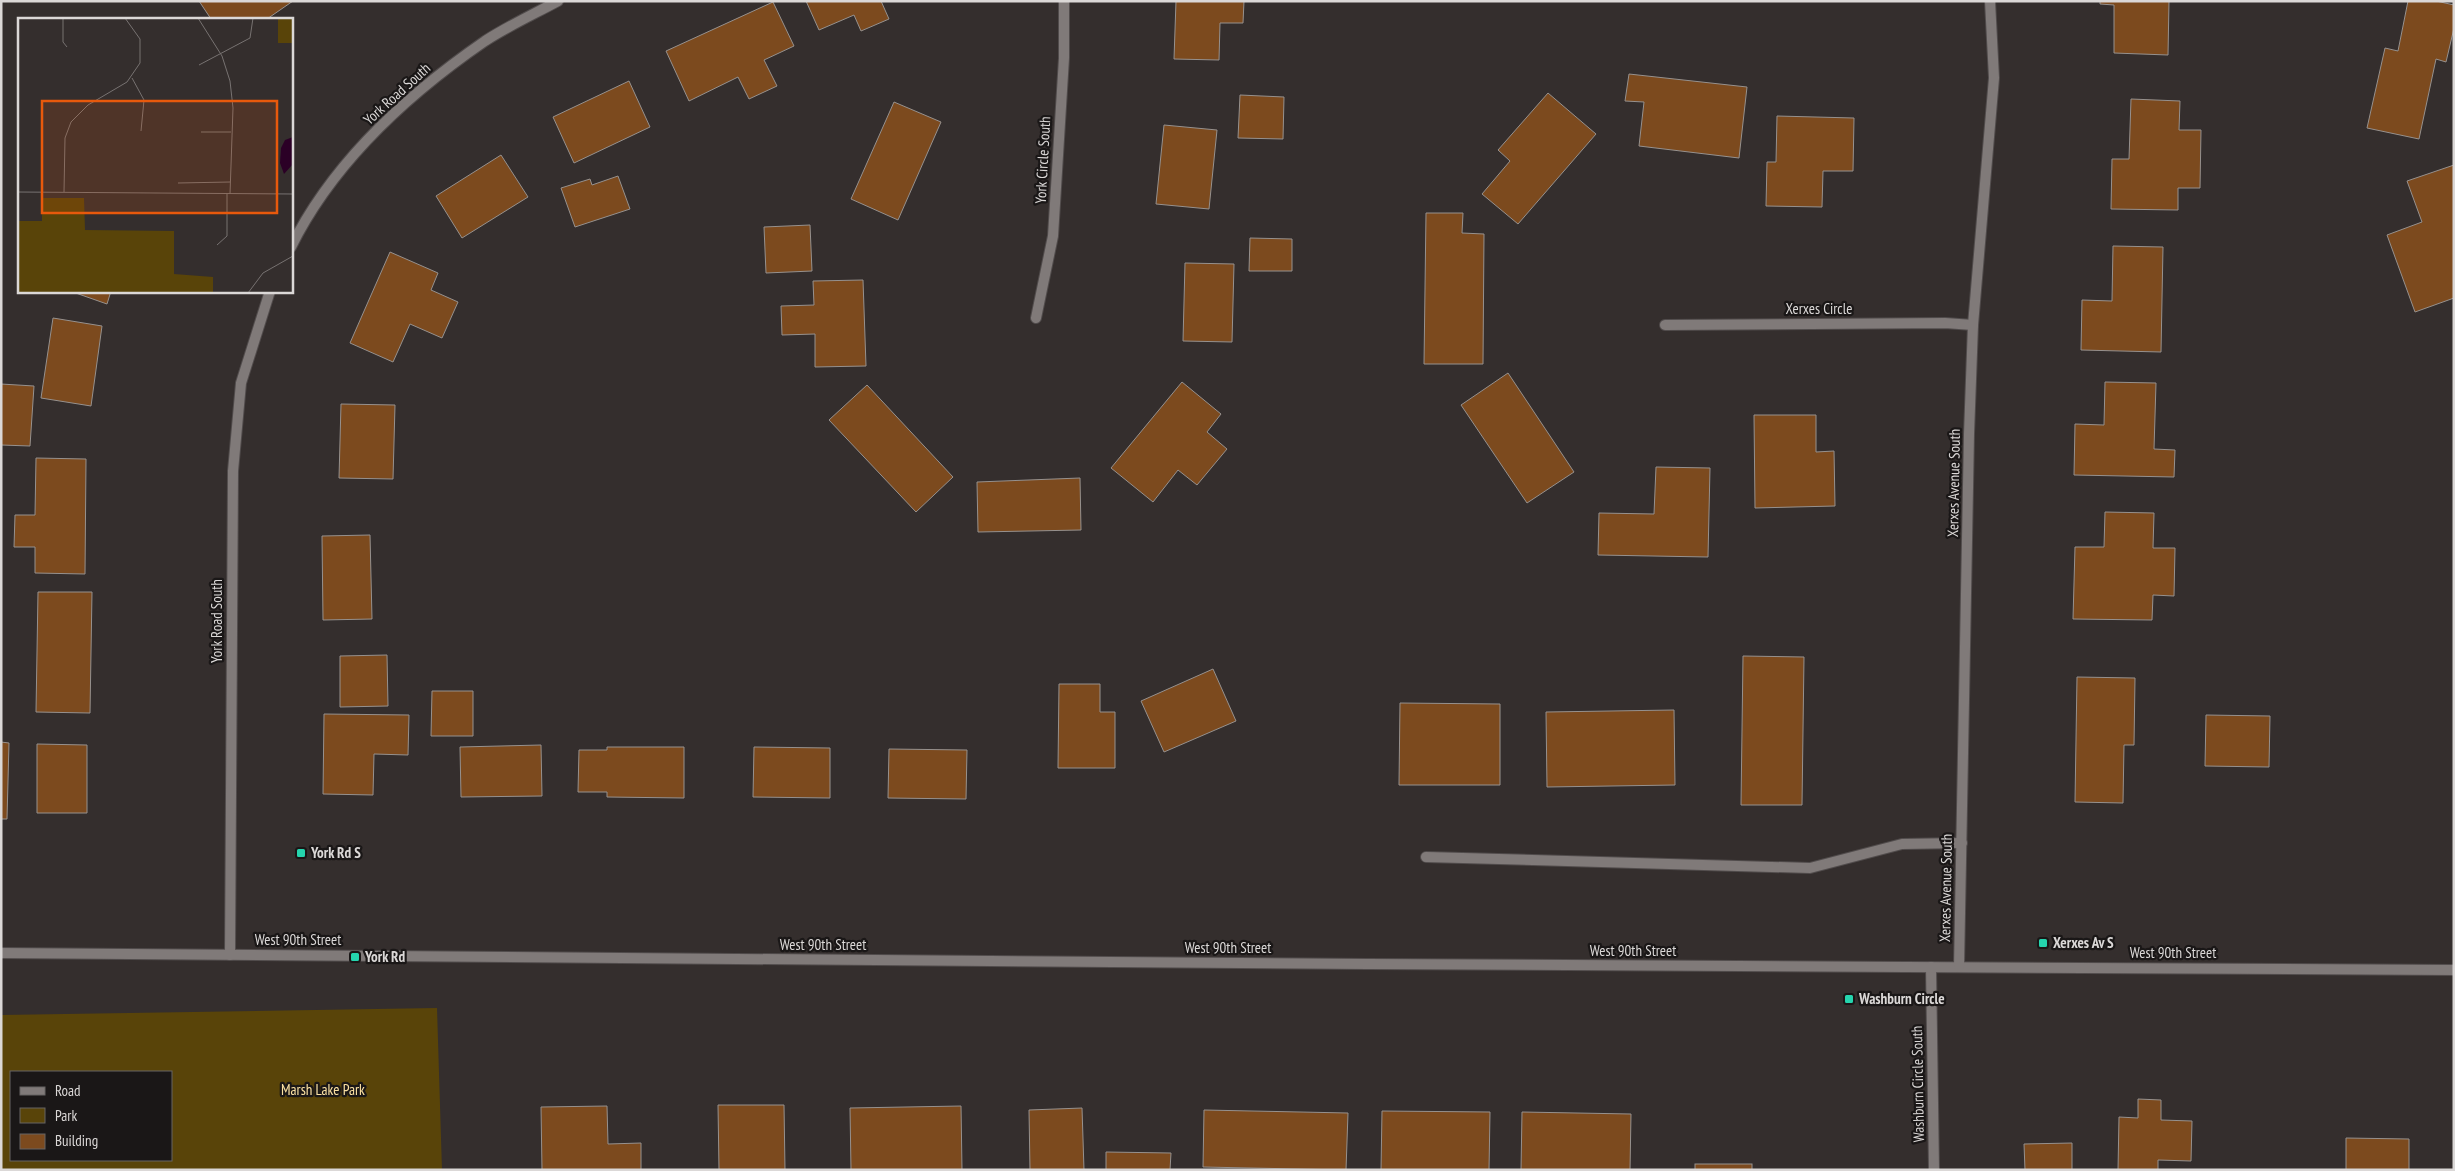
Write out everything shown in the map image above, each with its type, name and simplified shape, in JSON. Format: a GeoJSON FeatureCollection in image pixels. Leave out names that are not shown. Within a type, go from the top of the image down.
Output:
{"type":"FeatureCollection","features":[{"type":"Feature","properties":{"kind":"street","name":"York Road South"},"geometry":{"type":"LineString","coordinates":[[292,245],[303,224],[354,153],[417,92],[486,41],[558,1]]}},
{"type":"Feature","properties":{"kind":"street","name":"York Circle South"},"geometry":{"type":"LineString","coordinates":[[1036,318],[1053,236],[1064,58],[1064,1]]}},
{"type":"Feature","properties":{"kind":"street","name":"Xerxes Avenue South"},"geometry":{"type":"LineString","coordinates":[[1960,967],[1973,326],[1994,78],[1990,1]]}},
{"type":"Feature","properties":{"kind":"street","name":"York Road South"},"geometry":{"type":"LineString","coordinates":[[230,955],[234,471],[241,383],[270,292]]}},
{"type":"Feature","properties":{"kind":"street","name":"Xerxes Circle"},"geometry":{"type":"LineString","coordinates":[[1665,326],[1944,323],[1973,326]]}},
{"type":"Feature","properties":{"kind":"street"},"geometry":{"type":"LineString","coordinates":[[1426,857],[1810,868],[1902,844],[1962,843]]}},
{"type":"Feature","properties":{"kind":"street","name":"West 90th Street"},"geometry":{"type":"LineString","coordinates":[[1,953],[2454,970]]}},
{"type":"Feature","properties":{"kind":"street","name":"Washburn Circle South"},"geometry":{"type":"LineString","coordinates":[[1931,967],[1934,1170]]}},
{"type":"Feature","properties":{"kind":"green space","name":"Marsh Lake Park"},"geometry":{"type":"Polygon","coordinates":[[[437,1008],[442,1170],[1,1170],[1,1015],[437,1008]]]}},
{"type":"Feature","properties":{"kind":"building"},"geometry":{"type":"Polygon","coordinates":[[[199,1],[293,1],[268,18],[210,18],[199,1]]]}},
{"type":"Feature","properties":{"kind":"building"},"geometry":{"type":"Polygon","coordinates":[[[806,1],[881,1],[889,19],[861,31],[854,15],[819,30],[806,1]]]}},
{"type":"Feature","properties":{"kind":"building"},"geometry":{"type":"Polygon","coordinates":[[[1176,1],[1244,1],[1243,23],[1220,23],[1219,60],[1174,59],[1176,1]]]}},
{"type":"Feature","properties":{"kind":"building"},"geometry":{"type":"Polygon","coordinates":[[[2100,1],[2169,1],[2168,55],[2114,53],[2114,5],[2100,4],[2100,1]]]}},
{"type":"Feature","properties":{"kind":"building"},"geometry":{"type":"Polygon","coordinates":[[[2408,1],[2436,1],[2454,5],[2454,28],[2446,62],[2436,59],[2419,139],[2367,128],[2385,48],[2398,51],[2408,1]]]}},
{"type":"Feature","properties":{"kind":"building"},"geometry":{"type":"Polygon","coordinates":[[[773,2],[794,46],[764,60],[777,86],[749,99],[738,77],[689,101],[666,51],[773,2]]]}},
{"type":"Feature","properties":{"kind":"building"},"geometry":{"type":"Polygon","coordinates":[[[1629,74],[1747,87],[1739,158],[1639,146],[1644,102],[1625,101],[1629,74]]]}},
{"type":"Feature","properties":{"kind":"building"},"geometry":{"type":"Polygon","coordinates":[[[629,81],[650,127],[574,163],[553,117],[629,81]]]}},
{"type":"Feature","properties":{"kind":"building"},"geometry":{"type":"Polygon","coordinates":[[[1548,93],[1596,134],[1518,224],[1482,194],[1510,161],[1498,150],[1548,93]]]}},
{"type":"Feature","properties":{"kind":"building"},"geometry":{"type":"Polygon","coordinates":[[[1240,95],[1284,97],[1283,139],[1238,138],[1240,95]]]}},
{"type":"Feature","properties":{"kind":"building"},"geometry":{"type":"Polygon","coordinates":[[[2131,99],[2180,101],[2179,130],[2201,130],[2200,188],[2178,188],[2178,210],[2111,209],[2112,159],[2129,159],[2131,99]]]}},
{"type":"Feature","properties":{"kind":"building"},"geometry":{"type":"Polygon","coordinates":[[[894,102],[941,122],[898,220],[851,199],[894,102]]]}},
{"type":"Feature","properties":{"kind":"building"},"geometry":{"type":"Polygon","coordinates":[[[1777,116],[1854,118],[1853,171],[1823,171],[1822,207],[1766,206],[1767,162],[1776,162],[1777,116]]]}},
{"type":"Feature","properties":{"kind":"building"},"geometry":{"type":"Polygon","coordinates":[[[1164,125],[1217,130],[1209,209],[1156,204],[1164,125]]]}},
{"type":"Feature","properties":{"kind":"building"},"geometry":{"type":"Polygon","coordinates":[[[501,155],[528,197],[462,238],[436,196],[501,155]]]}},
{"type":"Feature","properties":{"kind":"building"},"geometry":{"type":"Polygon","coordinates":[[[2454,165],[2454,298],[2415,312],[2387,235],[2422,222],[2407,181],[2454,165]]]}},
{"type":"Feature","properties":{"kind":"building"},"geometry":{"type":"Polygon","coordinates":[[[618,176],[630,209],[575,227],[561,188],[590,179],[592,185],[618,176]]]}},
{"type":"Feature","properties":{"kind":"building"},"geometry":{"type":"Polygon","coordinates":[[[1426,213],[1463,213],[1462,233],[1484,234],[1483,364],[1424,364],[1426,213]]]}},
{"type":"Feature","properties":{"kind":"building"},"geometry":{"type":"Polygon","coordinates":[[[810,225],[812,271],[766,273],[764,227],[810,225]]]}},
{"type":"Feature","properties":{"kind":"building"},"geometry":{"type":"Polygon","coordinates":[[[1250,238],[1292,239],[1292,271],[1249,271],[1250,238]]]}},
{"type":"Feature","properties":{"kind":"building"},"geometry":{"type":"Polygon","coordinates":[[[2113,246],[2163,247],[2161,352],[2081,350],[2082,300],[2112,301],[2113,246]]]}},
{"type":"Feature","properties":{"kind":"building"},"geometry":{"type":"Polygon","coordinates":[[[390,252],[438,273],[431,290],[458,302],[442,338],[410,324],[393,362],[350,343],[390,252]]]}},
{"type":"Feature","properties":{"kind":"building"},"geometry":{"type":"Polygon","coordinates":[[[1185,263],[1234,264],[1232,342],[1183,341],[1185,263]]]}},
{"type":"Feature","properties":{"kind":"building"},"geometry":{"type":"Polygon","coordinates":[[[863,280],[866,366],[815,367],[815,334],[782,335],[781,306],[814,305],[813,281],[863,280]]]}},
{"type":"Feature","properties":{"kind":"building"},"geometry":{"type":"Polygon","coordinates":[[[73,292],[111,292],[107,304],[73,292]]]}},
{"type":"Feature","properties":{"kind":"building"},"geometry":{"type":"Polygon","coordinates":[[[53,318],[102,326],[91,406],[41,398],[53,318]]]}},
{"type":"Feature","properties":{"kind":"building"},"geometry":{"type":"Polygon","coordinates":[[[1508,373],[1574,472],[1527,503],[1461,405],[1508,373]]]}},
{"type":"Feature","properties":{"kind":"building"},"geometry":{"type":"Polygon","coordinates":[[[1182,382],[1221,414],[1207,432],[1227,449],[1197,485],[1178,470],[1153,502],[1111,468],[1182,382]]]}},
{"type":"Feature","properties":{"kind":"building"},"geometry":{"type":"Polygon","coordinates":[[[2105,382],[2156,383],[2154,449],[2175,450],[2174,477],[2074,475],[2075,424],[2104,425],[2105,382]]]}},
{"type":"Feature","properties":{"kind":"building"},"geometry":{"type":"Polygon","coordinates":[[[1,384],[34,386],[30,446],[1,445],[1,384]]]}},
{"type":"Feature","properties":{"kind":"building"},"geometry":{"type":"Polygon","coordinates":[[[867,385],[953,477],[916,512],[829,420],[867,385]]]}},
{"type":"Feature","properties":{"kind":"building"},"geometry":{"type":"Polygon","coordinates":[[[341,404],[395,405],[393,479],[339,478],[341,404]]]}},
{"type":"Feature","properties":{"kind":"building"},"geometry":{"type":"Polygon","coordinates":[[[1754,415],[1816,415],[1816,452],[1834,451],[1835,506],[1755,508],[1754,415]]]}},
{"type":"Feature","properties":{"kind":"building"},"geometry":{"type":"Polygon","coordinates":[[[36,458],[86,459],[85,574],[35,573],[35,547],[14,547],[15,515],[35,515],[36,458]]]}},
{"type":"Feature","properties":{"kind":"building"},"geometry":{"type":"Polygon","coordinates":[[[1656,467],[1710,468],[1708,557],[1598,555],[1599,513],[1654,514],[1656,467]]]}},
{"type":"Feature","properties":{"kind":"building"},"geometry":{"type":"Polygon","coordinates":[[[1080,478],[1081,530],[978,532],[977,482],[1080,478]]]}},
{"type":"Feature","properties":{"kind":"building"},"geometry":{"type":"Polygon","coordinates":[[[2105,512],[2154,513],[2153,548],[2175,548],[2174,596],[2153,595],[2152,620],[2073,619],[2075,547],[2104,547],[2105,512]]]}},
{"type":"Feature","properties":{"kind":"building"},"geometry":{"type":"Polygon","coordinates":[[[370,535],[372,619],[323,620],[322,536],[370,535]]]}},
{"type":"Feature","properties":{"kind":"building"},"geometry":{"type":"Polygon","coordinates":[[[38,592],[92,592],[90,713],[36,712],[38,592]]]}},
{"type":"Feature","properties":{"kind":"building"},"geometry":{"type":"Polygon","coordinates":[[[387,655],[388,706],[340,707],[340,656],[387,655]]]}},
{"type":"Feature","properties":{"kind":"building"},"geometry":{"type":"Polygon","coordinates":[[[1743,656],[1804,657],[1802,805],[1741,805],[1743,656]]]}},
{"type":"Feature","properties":{"kind":"building"},"geometry":{"type":"Polygon","coordinates":[[[1213,669],[1236,721],[1164,752],[1141,701],[1213,669]]]}},
{"type":"Feature","properties":{"kind":"building"},"geometry":{"type":"Polygon","coordinates":[[[2077,677],[2135,678],[2134,745],[2124,745],[2123,803],[2075,802],[2077,677]]]}},
{"type":"Feature","properties":{"kind":"building"},"geometry":{"type":"Polygon","coordinates":[[[1059,684],[1100,684],[1100,712],[1115,712],[1115,768],[1058,768],[1059,684]]]}},
{"type":"Feature","properties":{"kind":"building"},"geometry":{"type":"Polygon","coordinates":[[[432,691],[473,691],[473,736],[431,736],[432,691]]]}},
{"type":"Feature","properties":{"kind":"building"},"geometry":{"type":"Polygon","coordinates":[[[1400,703],[1500,704],[1500,785],[1399,785],[1400,703]]]}},
{"type":"Feature","properties":{"kind":"building"},"geometry":{"type":"Polygon","coordinates":[[[1674,710],[1675,785],[1547,787],[1546,712],[1674,710]]]}},
{"type":"Feature","properties":{"kind":"building"},"geometry":{"type":"Polygon","coordinates":[[[324,714],[409,715],[408,755],[374,754],[373,795],[323,794],[324,714]]]}},
{"type":"Feature","properties":{"kind":"building"},"geometry":{"type":"Polygon","coordinates":[[[2206,715],[2270,716],[2269,767],[2205,766],[2206,715]]]}},
{"type":"Feature","properties":{"kind":"building"},"geometry":{"type":"Polygon","coordinates":[[[1,742],[9,743],[7,819],[1,819],[1,742]]]}},
{"type":"Feature","properties":{"kind":"building"},"geometry":{"type":"Polygon","coordinates":[[[37,744],[87,745],[87,813],[37,813],[37,744]]]}},
{"type":"Feature","properties":{"kind":"building"},"geometry":{"type":"Polygon","coordinates":[[[541,745],[542,796],[461,797],[460,747],[541,745]]]}},
{"type":"Feature","properties":{"kind":"building"},"geometry":{"type":"Polygon","coordinates":[[[607,747],[684,747],[684,798],[607,797],[607,792],[578,792],[579,750],[607,750],[607,747]]]}},
{"type":"Feature","properties":{"kind":"building"},"geometry":{"type":"Polygon","coordinates":[[[754,747],[830,748],[830,798],[753,797],[754,747]]]}},
{"type":"Feature","properties":{"kind":"building"},"geometry":{"type":"Polygon","coordinates":[[[889,749],[967,750],[966,799],[888,798],[889,749]]]}},
{"type":"Feature","properties":{"kind":"building"},"geometry":{"type":"Polygon","coordinates":[[[2138,1099],[2161,1100],[2161,1120],[2192,1121],[2191,1161],[2158,1160],[2158,1170],[2118,1170],[2119,1117],[2138,1118],[2138,1099]]]}},
{"type":"Feature","properties":{"kind":"building"},"geometry":{"type":"Polygon","coordinates":[[[718,1105],[784,1105],[785,1170],[719,1170],[718,1105]]]}},
{"type":"Feature","properties":{"kind":"building"},"geometry":{"type":"Polygon","coordinates":[[[607,1106],[608,1144],[641,1143],[641,1170],[542,1170],[541,1107],[607,1106]]]}},
{"type":"Feature","properties":{"kind":"building"},"geometry":{"type":"Polygon","coordinates":[[[961,1106],[962,1170],[851,1170],[850,1108],[961,1106]]]}},
{"type":"Feature","properties":{"kind":"building"},"geometry":{"type":"Polygon","coordinates":[[[1082,1108],[1084,1170],[1030,1170],[1029,1110],[1082,1108]]]}},
{"type":"Feature","properties":{"kind":"building"},"geometry":{"type":"Polygon","coordinates":[[[1204,1110],[1348,1113],[1346,1170],[1203,1167],[1204,1110]]]}},
{"type":"Feature","properties":{"kind":"building"},"geometry":{"type":"Polygon","coordinates":[[[1382,1111],[1490,1112],[1489,1170],[1381,1170],[1382,1111]]]}},
{"type":"Feature","properties":{"kind":"building"},"geometry":{"type":"Polygon","coordinates":[[[1522,1112],[1631,1114],[1630,1170],[1521,1170],[1522,1112]]]}},
{"type":"Feature","properties":{"kind":"building"},"geometry":{"type":"Polygon","coordinates":[[[2346,1138],[2409,1139],[2409,1170],[2346,1170],[2346,1138]]]}},
{"type":"Feature","properties":{"kind":"building"},"geometry":{"type":"Polygon","coordinates":[[[2072,1143],[2072,1170],[2025,1170],[2024,1144],[2072,1143]]]}},
{"type":"Feature","properties":{"kind":"building"},"geometry":{"type":"Polygon","coordinates":[[[1106,1152],[1171,1153],[1170,1170],[1106,1170],[1106,1152]]]}},
{"type":"Feature","properties":{"kind":"building"},"geometry":{"type":"Polygon","coordinates":[[[1695,1164],[1752,1164],[1752,1170],[1695,1170],[1695,1164]]]}},
{"type":"Feature","properties":{"kind":"place","name":"York Rd S"},"geometry":{"type":"Point","coordinates":[301,853]}},
{"type":"Feature","properties":{"kind":"place","name":"Xerxes Av S"},"geometry":{"type":"Point","coordinates":[2043,943]}},
{"type":"Feature","properties":{"kind":"place","name":"York Rd"},"geometry":{"type":"Point","coordinates":[355,957]}},
{"type":"Feature","properties":{"kind":"place","name":"Washburn Circle"},"geometry":{"type":"Point","coordinates":[1849,999]}}]}
